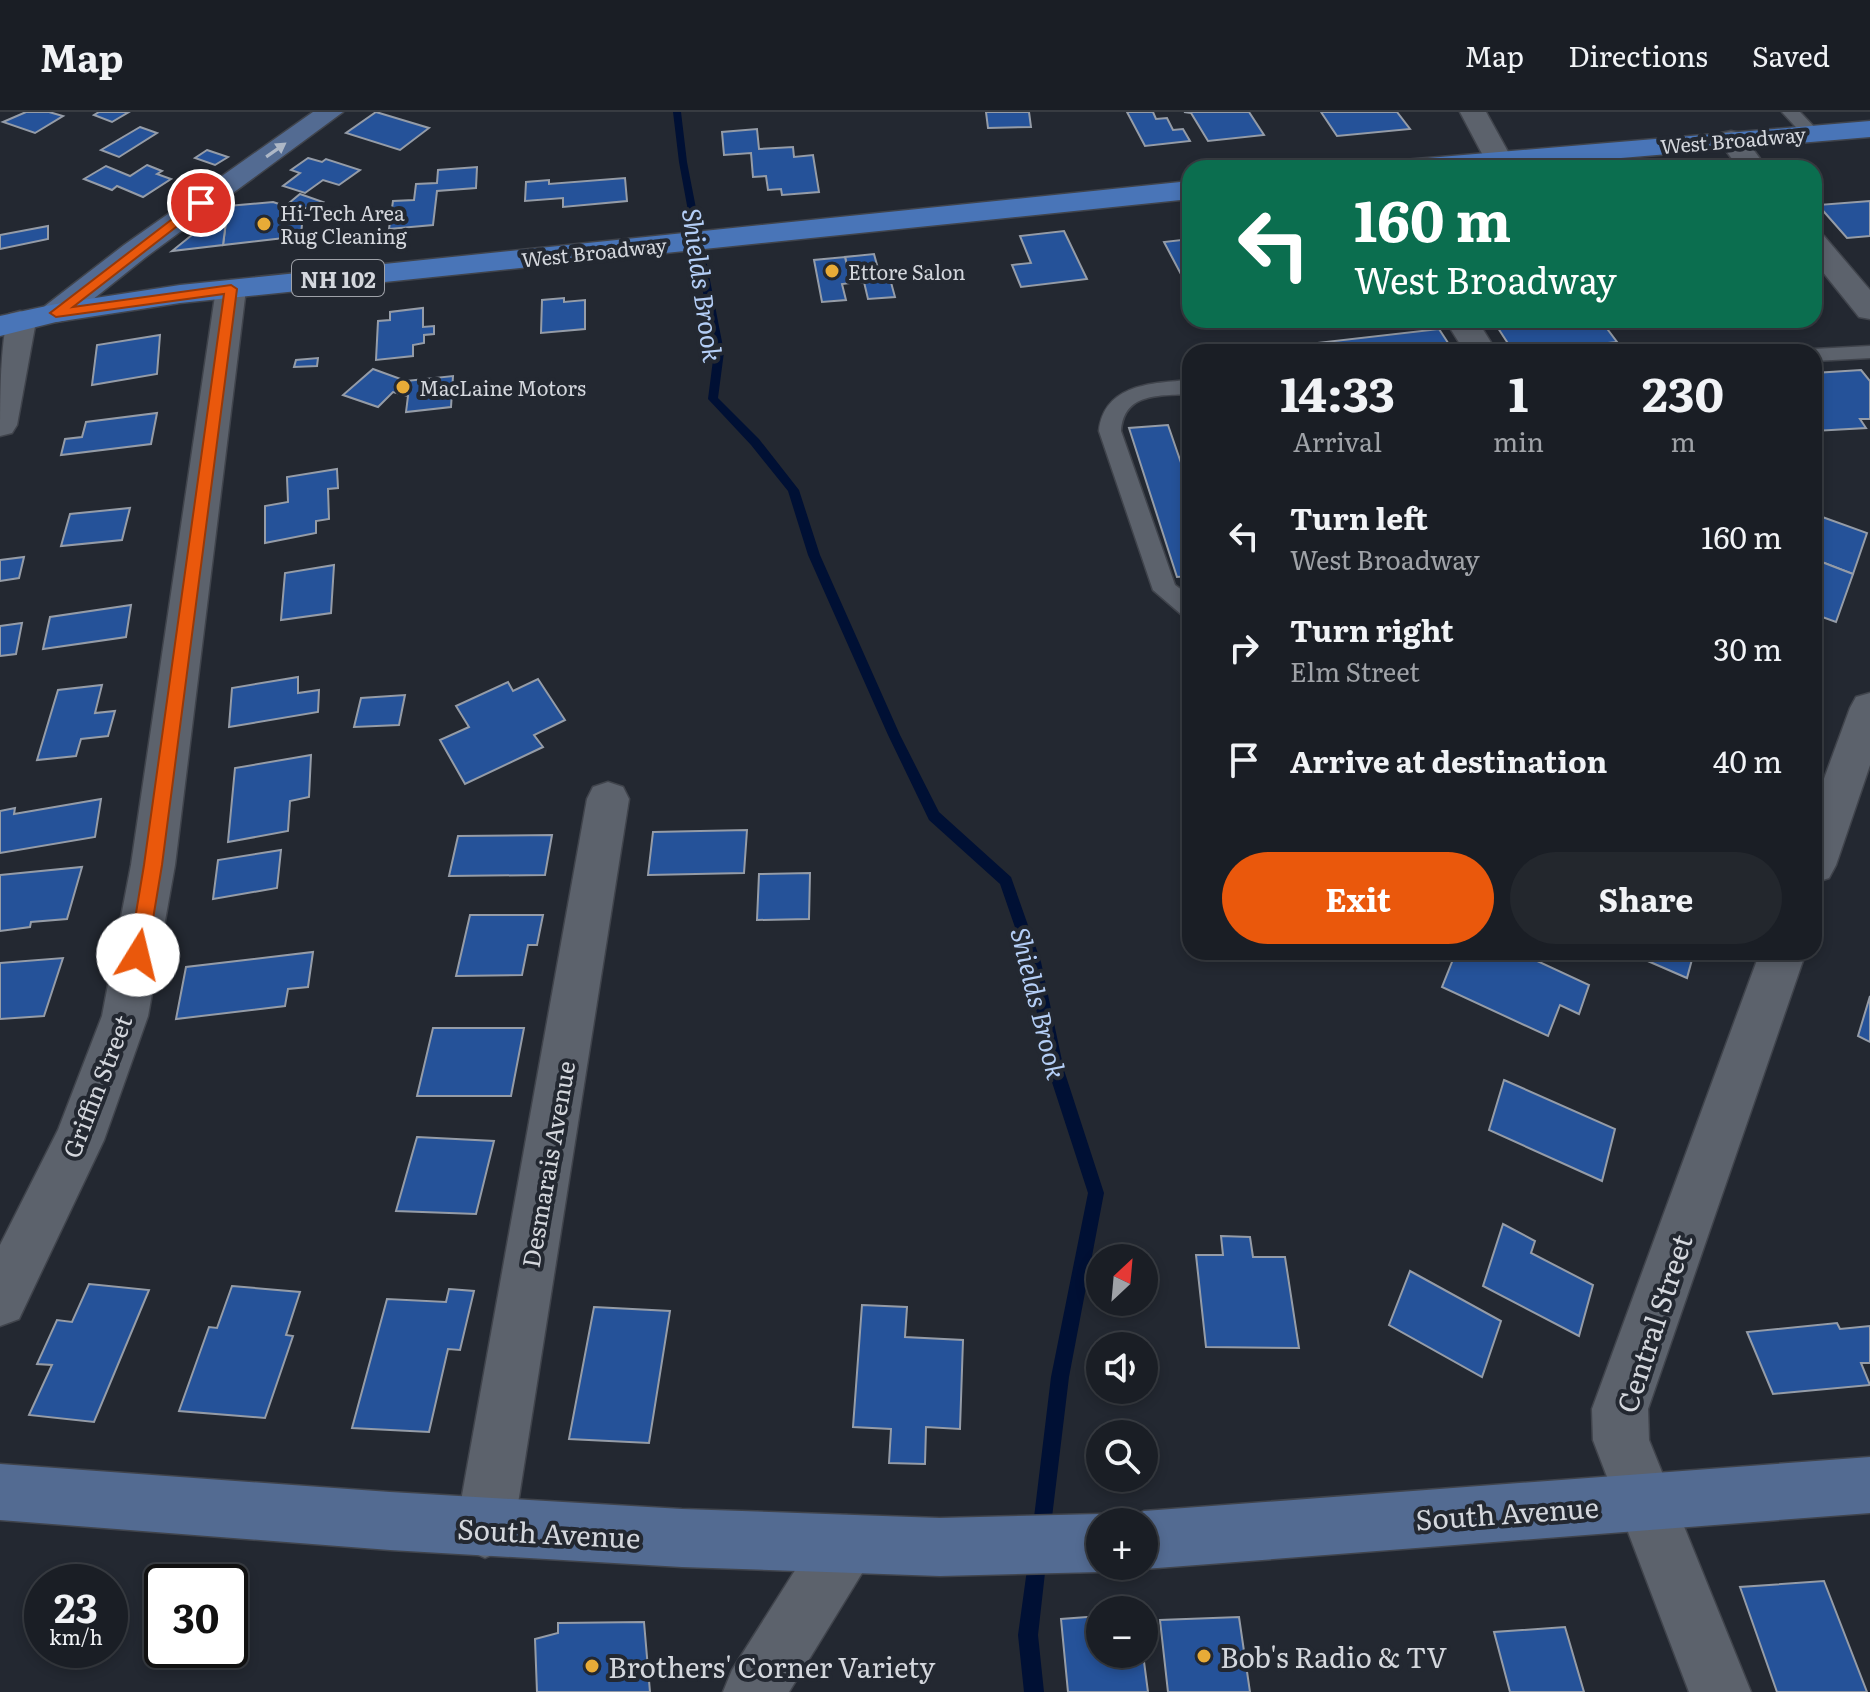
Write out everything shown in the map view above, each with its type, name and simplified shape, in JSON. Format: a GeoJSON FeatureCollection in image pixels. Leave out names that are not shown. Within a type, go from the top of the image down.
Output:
{"type":"FeatureCollection","features":[{"type":"Feature","properties":{"kind":"main road","name":"West Broadway"},"geometry":{"type":"LineString","coordinates":[[1488,160],[1870,129]]}},
{"type":"Feature","properties":{"kind":"main road","name":"West Broadway"},"geometry":{"type":"LineString","coordinates":[[10,324],[56,313],[231,289],[1182,191]]}},
{"type":"Feature","properties":{"kind":"street"},"geometry":{"type":"LineString","coordinates":[[56,313],[135,251],[330,112]]}},
{"type":"Feature","properties":{"kind":"street"},"geometry":{"type":"LineString","coordinates":[[1473,112],[1498,159]]}},
{"type":"Feature","properties":{"kind":"street"},"geometry":{"type":"LineString","coordinates":[[1731,139],[1747,160]]}},
{"type":"Feature","properties":{"kind":"street"},"geometry":{"type":"LineString","coordinates":[[1822,252],[1870,310]]}},
{"type":"Feature","properties":{"kind":"street","name":"Griffin Street"},"geometry":{"type":"LineString","coordinates":[[0,1300],[79,1140],[125,1016],[153,865],[231,289]]}},
{"type":"Feature","properties":{"kind":"street"},"geometry":{"type":"LineString","coordinates":[[0,425],[10,324]]}},
{"type":"Feature","properties":{"kind":"street"},"geometry":{"type":"LineString","coordinates":[[1822,843],[1870,708]]}},
{"type":"Feature","properties":{"kind":"street","name":"Desmarais Avenue"},"geometry":{"type":"LineString","coordinates":[[485,1529],[608,799]]}},
{"type":"Feature","properties":{"kind":"street","name":"Central Street"},"geometry":{"type":"LineString","coordinates":[[1720,1692],[1621,1440],[1620,1409],[1780,960]]}},
{"type":"Feature","properties":{"kind":"street","name":"South Avenue"},"geometry":{"type":"LineString","coordinates":[[1158,1539],[1870,1485]]}},
{"type":"Feature","properties":{"kind":"street","name":"South Avenue"},"geometry":{"type":"LineString","coordinates":[[0,1492],[485,1529],[846,1544],[1086,1544]]}},
{"type":"Feature","properties":{"kind":"street"},"geometry":{"type":"LineString","coordinates":[[754,1692],[846,1544]]}},
{"type":"Feature","properties":{"kind":"lane"},"geometry":{"type":"LineString","coordinates":[[1791,112],[1811,133]]}},
{"type":"Feature","properties":{"kind":"lane"},"geometry":{"type":"LineString","coordinates":[[1822,355],[1870,352]]}},
{"type":"Feature","properties":{"kind":"lane"},"geometry":{"type":"LineString","coordinates":[[1182,388],[1132,395],[1116,405],[1109,417],[1110,431],[1165,590],[1182,603]]}},
{"type":"Feature","properties":{"kind":"building"},"geometry":{"type":"Polygon","coordinates":[[[26,112],[49,112],[63,116],[35,133],[3,122],[26,112]]]}},
{"type":"Feature","properties":{"kind":"building"},"geometry":{"type":"Polygon","coordinates":[[[99,112],[129,112],[112,122],[94,115],[99,112]]]}},
{"type":"Feature","properties":{"kind":"building"},"geometry":{"type":"Polygon","coordinates":[[[376,112],[429,128],[400,150],[346,133],[376,112]]]}},
{"type":"Feature","properties":{"kind":"building"},"geometry":{"type":"Polygon","coordinates":[[[986,112],[1029,112],[1031,127],[988,128],[986,112]]]}},
{"type":"Feature","properties":{"kind":"building"},"geometry":{"type":"Polygon","coordinates":[[[1127,112],[1153,112],[1156,119],[1167,118],[1173,130],[1183,129],[1190,141],[1145,146],[1127,112]]]}},
{"type":"Feature","properties":{"kind":"building"},"geometry":{"type":"Polygon","coordinates":[[[1184,112],[1249,112],[1264,135],[1208,141],[1191,113],[1184,112]]]}},
{"type":"Feature","properties":{"kind":"building"},"geometry":{"type":"Polygon","coordinates":[[[1321,112],[1397,112],[1410,129],[1337,136],[1321,112]]]}},
{"type":"Feature","properties":{"kind":"building"},"geometry":{"type":"Polygon","coordinates":[[[140,127],[157,133],[119,157],[101,150],[140,127]]]}},
{"type":"Feature","properties":{"kind":"building"},"geometry":{"type":"Polygon","coordinates":[[[757,129],[759,149],[793,147],[794,157],[813,155],[819,192],[782,195],[781,189],[768,190],[766,176],[753,177],[751,153],[724,155],[722,132],[757,129]]]}},
{"type":"Feature","properties":{"kind":"building"},"geometry":{"type":"Polygon","coordinates":[[[207,150],[228,157],[215,165],[195,158],[207,150]]]}},
{"type":"Feature","properties":{"kind":"building"},"geometry":{"type":"Polygon","coordinates":[[[308,158],[322,162],[326,159],[360,170],[339,185],[323,180],[305,193],[283,186],[300,173],[291,170],[308,158]]]}},
{"type":"Feature","properties":{"kind":"building"},"geometry":{"type":"Polygon","coordinates":[[[147,165],[162,171],[157,174],[171,179],[143,197],[117,186],[112,190],[84,179],[106,166],[130,176],[147,165]]]}},
{"type":"Feature","properties":{"kind":"building"},"geometry":{"type":"Polygon","coordinates":[[[477,167],[476,188],[437,191],[433,225],[389,229],[393,201],[414,200],[416,184],[437,183],[438,170],[477,167]]]}},
{"type":"Feature","properties":{"kind":"building"},"geometry":{"type":"Polygon","coordinates":[[[625,178],[627,201],[563,207],[563,198],[525,201],[526,182],[549,180],[549,184],[625,178]]]}},
{"type":"Feature","properties":{"kind":"building"},"geometry":{"type":"Polygon","coordinates":[[[300,194],[323,202],[312,210],[289,203],[300,194]]]}},
{"type":"Feature","properties":{"kind":"building"},"geometry":{"type":"Polygon","coordinates":[[[1870,201],[1870,236],[1847,238],[1822,210],[1822,205],[1870,201]]]}},
{"type":"Feature","properties":{"kind":"building","name":"Hi-Tech Area Rug Cleaning"},"geometry":{"type":"Polygon","coordinates":[[[273,202],[303,212],[301,236],[223,245],[228,206],[273,202]]]}},
{"type":"Feature","properties":{"kind":"building"},"geometry":{"type":"Polygon","coordinates":[[[228,206],[223,245],[172,251],[228,206]]]}},
{"type":"Feature","properties":{"kind":"building"},"geometry":{"type":"Polygon","coordinates":[[[48,226],[48,239],[0,249],[0,235],[48,226]]]}},
{"type":"Feature","properties":{"kind":"building"},"geometry":{"type":"Polygon","coordinates":[[[1064,231],[1087,279],[1021,287],[1012,265],[1031,263],[1020,236],[1064,231]]]}},
{"type":"Feature","properties":{"kind":"building"},"geometry":{"type":"Polygon","coordinates":[[[1182,240],[1182,276],[1164,242],[1182,240]]]}},
{"type":"Feature","properties":{"kind":"building"},"geometry":{"type":"Polygon","coordinates":[[[874,254],[880,276],[889,275],[895,297],[868,299],[864,282],[851,283],[845,257],[874,254]]]}},
{"type":"Feature","properties":{"kind":"building","name":"Ettore Salon"},"geometry":{"type":"Polygon","coordinates":[[[845,257],[851,283],[842,284],[846,300],[822,302],[814,260],[845,257]]]}},
{"type":"Feature","properties":{"kind":"building"},"geometry":{"type":"Polygon","coordinates":[[[564,298],[564,302],[585,300],[585,329],[541,333],[542,300],[564,298]]]}},
{"type":"Feature","properties":{"kind":"building"},"geometry":{"type":"Polygon","coordinates":[[[423,308],[423,327],[434,326],[434,334],[424,335],[424,343],[413,345],[413,356],[376,360],[378,321],[390,320],[390,312],[423,308]]]}},
{"type":"Feature","properties":{"kind":"building"},"geometry":{"type":"Polygon","coordinates":[[[1498,328],[1606,328],[1617,342],[1599,344],[1508,344],[1498,328]]]}},
{"type":"Feature","properties":{"kind":"building"},"geometry":{"type":"Polygon","coordinates":[[[1439,329],[1449,344],[1308,344],[1439,329]]]}},
{"type":"Feature","properties":{"kind":"building"},"geometry":{"type":"Polygon","coordinates":[[[160,335],[157,374],[92,385],[97,345],[160,335]]]}},
{"type":"Feature","properties":{"kind":"building"},"geometry":{"type":"Polygon","coordinates":[[[318,358],[317,366],[294,367],[296,360],[318,358]]]}},
{"type":"Feature","properties":{"kind":"building","name":"MacLaine Motors"},"geometry":{"type":"Polygon","coordinates":[[[373,369],[406,381],[453,376],[451,407],[406,412],[408,396],[393,392],[378,407],[343,395],[373,369]]]}},
{"type":"Feature","properties":{"kind":"building"},"geometry":{"type":"Polygon","coordinates":[[[1861,370],[1870,381],[1870,419],[1860,419],[1866,428],[1822,431],[1822,372],[1861,370]]]}},
{"type":"Feature","properties":{"kind":"building"},"geometry":{"type":"Polygon","coordinates":[[[157,413],[151,444],[61,455],[65,439],[82,437],[86,422],[157,413]]]}},
{"type":"Feature","properties":{"kind":"building"},"geometry":{"type":"Polygon","coordinates":[[[1168,425],[1182,466],[1182,577],[1177,577],[1129,428],[1168,425]]]}},
{"type":"Feature","properties":{"kind":"building"},"geometry":{"type":"Polygon","coordinates":[[[337,469],[338,488],[328,489],[329,519],[316,521],[316,533],[265,543],[265,506],[288,502],[287,477],[337,469]]]}},
{"type":"Feature","properties":{"kind":"building"},"geometry":{"type":"Polygon","coordinates":[[[130,508],[122,540],[61,546],[70,514],[130,508]]]}},
{"type":"Feature","properties":{"kind":"building"},"geometry":{"type":"Polygon","coordinates":[[[1822,517],[1867,533],[1853,574],[1822,562],[1822,517]]]}},
{"type":"Feature","properties":{"kind":"building"},"geometry":{"type":"Polygon","coordinates":[[[24,557],[19,578],[0,581],[0,560],[24,557]]]}},
{"type":"Feature","properties":{"kind":"building"},"geometry":{"type":"Polygon","coordinates":[[[1822,562],[1853,574],[1836,622],[1822,617],[1822,562]]]}},
{"type":"Feature","properties":{"kind":"building"},"geometry":{"type":"Polygon","coordinates":[[[334,565],[331,613],[281,620],[285,573],[334,565]]]}},
{"type":"Feature","properties":{"kind":"building"},"geometry":{"type":"Polygon","coordinates":[[[131,605],[126,637],[43,649],[50,617],[131,605]]]}},
{"type":"Feature","properties":{"kind":"building"},"geometry":{"type":"Polygon","coordinates":[[[22,623],[16,654],[0,656],[0,626],[22,623]]]}},
{"type":"Feature","properties":{"kind":"building"},"geometry":{"type":"Polygon","coordinates":[[[298,677],[298,693],[319,690],[318,712],[229,727],[232,688],[298,677]]]}},
{"type":"Feature","properties":{"kind":"building"},"geometry":{"type":"Polygon","coordinates":[[[538,679],[565,720],[534,735],[543,747],[465,784],[440,740],[469,727],[456,706],[508,682],[513,691],[538,679]]]}},
{"type":"Feature","properties":{"kind":"building"},"geometry":{"type":"Polygon","coordinates":[[[102,685],[95,713],[115,711],[108,736],[81,739],[76,756],[37,760],[58,690],[102,685]]]}},
{"type":"Feature","properties":{"kind":"building"},"geometry":{"type":"Polygon","coordinates":[[[405,695],[399,725],[354,727],[361,698],[405,695]]]}},
{"type":"Feature","properties":{"kind":"building"},"geometry":{"type":"Polygon","coordinates":[[[311,755],[309,797],[290,801],[288,831],[228,842],[235,768],[311,755]]]}},
{"type":"Feature","properties":{"kind":"building"},"geometry":{"type":"Polygon","coordinates":[[[101,799],[95,837],[0,853],[0,811],[15,808],[14,814],[101,799]]]}},
{"type":"Feature","properties":{"kind":"building"},"geometry":{"type":"Polygon","coordinates":[[[747,830],[744,873],[648,875],[653,832],[747,830]]]}},
{"type":"Feature","properties":{"kind":"building"},"geometry":{"type":"Polygon","coordinates":[[[552,835],[545,875],[449,876],[458,836],[552,835]]]}},
{"type":"Feature","properties":{"kind":"building"},"geometry":{"type":"Polygon","coordinates":[[[281,850],[277,888],[213,899],[218,860],[281,850]]]}},
{"type":"Feature","properties":{"kind":"building"},"geometry":{"type":"Polygon","coordinates":[[[82,867],[67,919],[31,922],[30,927],[0,931],[0,875],[82,867]]]}},
{"type":"Feature","properties":{"kind":"building"},"geometry":{"type":"Polygon","coordinates":[[[810,873],[809,919],[757,920],[759,874],[810,873]]]}},
{"type":"Feature","properties":{"kind":"building"},"geometry":{"type":"Polygon","coordinates":[[[470,915],[543,915],[537,945],[528,945],[522,975],[456,976],[470,915]]]}},
{"type":"Feature","properties":{"kind":"building"},"geometry":{"type":"Polygon","coordinates":[[[313,952],[308,987],[288,989],[285,1006],[176,1019],[186,967],[313,952]]]}},
{"type":"Feature","properties":{"kind":"building"},"geometry":{"type":"Polygon","coordinates":[[[63,958],[44,1016],[0,1019],[0,963],[63,958]]]}},
{"type":"Feature","properties":{"kind":"building"},"geometry":{"type":"Polygon","coordinates":[[[1453,960],[1535,960],[1589,985],[1579,1014],[1560,1005],[1548,1036],[1442,987],[1453,960]]]}},
{"type":"Feature","properties":{"kind":"building"},"geometry":{"type":"Polygon","coordinates":[[[1645,960],[1692,960],[1687,978],[1645,960]]]}},
{"type":"Feature","properties":{"kind":"building"},"geometry":{"type":"Polygon","coordinates":[[[1870,996],[1870,1042],[1858,1036],[1870,996]]]}},
{"type":"Feature","properties":{"kind":"building"},"geometry":{"type":"Polygon","coordinates":[[[433,1028],[524,1028],[511,1096],[417,1096],[433,1028]]]}},
{"type":"Feature","properties":{"kind":"building"},"geometry":{"type":"Polygon","coordinates":[[[1504,1080],[1615,1129],[1602,1181],[1489,1130],[1504,1080]]]}},
{"type":"Feature","properties":{"kind":"building"},"geometry":{"type":"Polygon","coordinates":[[[417,1137],[494,1141],[476,1214],[396,1211],[417,1137]]]}},
{"type":"Feature","properties":{"kind":"building"},"geometry":{"type":"Polygon","coordinates":[[[1503,1224],[1535,1241],[1531,1253],[1593,1285],[1579,1336],[1483,1286],[1503,1224]]]}},
{"type":"Feature","properties":{"kind":"building"},"geometry":{"type":"Polygon","coordinates":[[[1221,1236],[1250,1237],[1253,1257],[1285,1257],[1299,1348],[1206,1347],[1196,1255],[1223,1255],[1221,1236]]]}},
{"type":"Feature","properties":{"kind":"building"},"geometry":{"type":"Polygon","coordinates":[[[1410,1271],[1501,1321],[1482,1377],[1389,1325],[1410,1271]]]}},
{"type":"Feature","properties":{"kind":"building"},"geometry":{"type":"Polygon","coordinates":[[[89,1284],[149,1290],[94,1422],[29,1415],[52,1365],[37,1364],[57,1320],[72,1322],[89,1284]]]}},
{"type":"Feature","properties":{"kind":"building"},"geometry":{"type":"Polygon","coordinates":[[[232,1286],[300,1292],[286,1335],[293,1336],[265,1418],[179,1411],[209,1327],[217,1328],[232,1286]]]}},
{"type":"Feature","properties":{"kind":"building"},"geometry":{"type":"Polygon","coordinates":[[[449,1289],[474,1291],[460,1350],[448,1349],[429,1432],[352,1428],[387,1299],[446,1302],[449,1289]]]}},
{"type":"Feature","properties":{"kind":"building"},"geometry":{"type":"Polygon","coordinates":[[[862,1305],[907,1307],[905,1337],[963,1340],[960,1429],[926,1427],[925,1464],[889,1463],[891,1429],[853,1427],[862,1305]]]}},
{"type":"Feature","properties":{"kind":"building"},"geometry":{"type":"Polygon","coordinates":[[[594,1307],[670,1311],[649,1443],[569,1439],[594,1307]]]}},
{"type":"Feature","properties":{"kind":"building"},"geometry":{"type":"Polygon","coordinates":[[[1837,1323],[1840,1329],[1870,1326],[1870,1363],[1861,1363],[1870,1385],[1773,1394],[1747,1332],[1837,1323]]]}},
{"type":"Feature","properties":{"kind":"building"},"geometry":{"type":"Polygon","coordinates":[[[1824,1581],[1867,1692],[1777,1692],[1740,1587],[1824,1581]]]}},
{"type":"Feature","properties":{"kind":"building"},"geometry":{"type":"Polygon","coordinates":[[[1086,1617],[1086,1668],[1145,1668],[1148,1692],[1068,1692],[1061,1619],[1086,1617]]]}},
{"type":"Feature","properties":{"kind":"building","name":"Bob's Radio & TV"},"geometry":{"type":"Polygon","coordinates":[[[1239,1617],[1250,1692],[1168,1692],[1160,1620],[1239,1617]]]}},
{"type":"Feature","properties":{"kind":"building","name":"Brothers' Corner Variety"},"geometry":{"type":"Polygon","coordinates":[[[644,1622],[650,1692],[537,1692],[535,1639],[558,1633],[558,1623],[644,1622]]]}},
{"type":"Feature","properties":{"kind":"building"},"geometry":{"type":"Polygon","coordinates":[[[1565,1627],[1584,1692],[1510,1692],[1494,1632],[1565,1627]]]}},
{"type":"Feature","properties":{"kind":"waterway","name":"Shields Brook"},"geometry":{"type":"LineString","coordinates":[[677,112],[683,162],[719,352],[713,399],[755,442],[793,490],[814,555],[894,735],[934,816],[1006,881],[1034,962],[1056,1070],[1096,1193],[1060,1377],[1041,1534]]}},
{"type":"Feature","properties":{"kind":"waterway","name":"Shields Brook"},"geometry":{"type":"LineString","coordinates":[[1034,1692],[1028,1635],[1038,1555]]}},
{"type":"Feature","properties":{"kind":"place","name":"Hi-Tech Area Rug Cleaning"},"geometry":{"type":"Point","coordinates":[264,224]}},
{"type":"Feature","properties":{"kind":"place","name":"Ettore Salon"},"geometry":{"type":"Point","coordinates":[832,271]}},
{"type":"Feature","properties":{"kind":"place","name":"MacLaine Motors"},"geometry":{"type":"Point","coordinates":[403,387]}},
{"type":"Feature","properties":{"kind":"place","name":"Bob's Radio & TV"},"geometry":{"type":"Point","coordinates":[1204,1656]}},
{"type":"Feature","properties":{"kind":"place","name":"Brothers' Corner Variety"},"geometry":{"type":"Point","coordinates":[592,1666]}},
{"type":"Feature","properties":{"kind":"route"},"geometry":{"type":"LineString","coordinates":[[138,955],[153,865],[231,289],[56,313],[201,203]]}}]}
